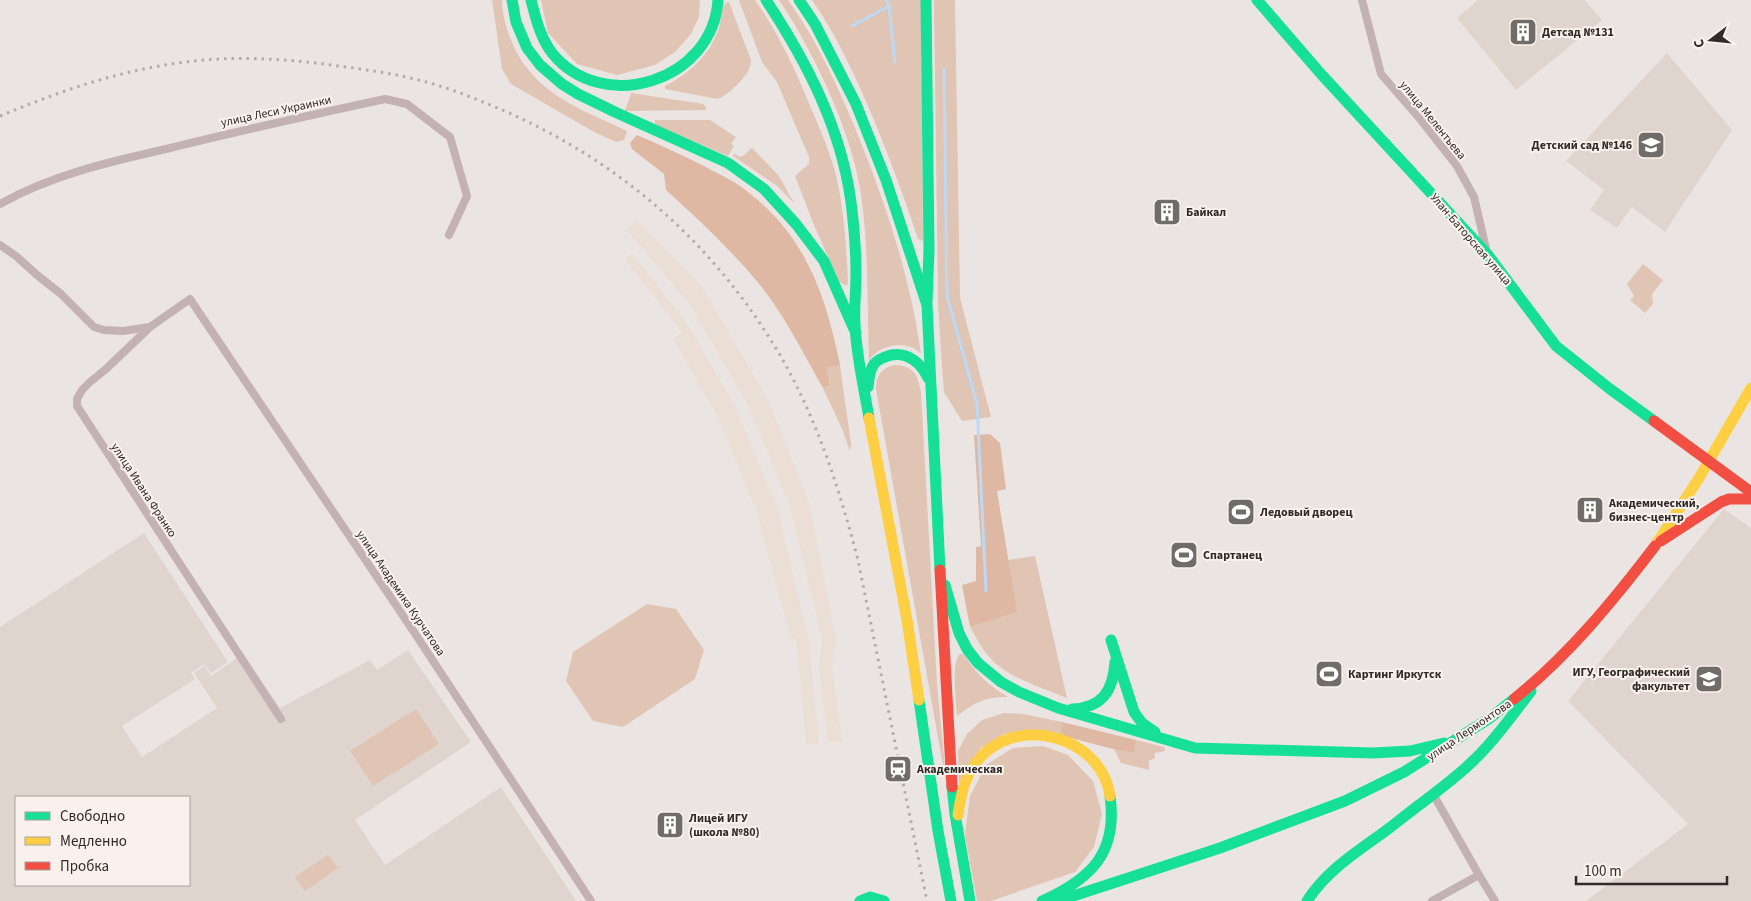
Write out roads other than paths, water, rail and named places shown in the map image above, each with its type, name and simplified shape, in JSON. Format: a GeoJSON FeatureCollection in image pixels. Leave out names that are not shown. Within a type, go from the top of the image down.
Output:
{"type":"FeatureCollection","features":[{"type":"Feature","properties":{"kind":"main road"},"geometry":{"type":"LineString","coordinates":[[512,0],[516,22],[527,48],[540,64],[562,84],[617,113],[728,163],[764,188],[796,224],[824,261],[855,332]]}},
{"type":"Feature","properties":{"kind":"main road"},"geometry":{"type":"LineString","coordinates":[[531,0],[539,32],[560,62],[577,75],[586,79],[603,84],[626,86],[655,82],[672,73],[692,58],[710,32],[718,0]]}},
{"type":"Feature","properties":{"kind":"main road"},"geometry":{"type":"LineString","coordinates":[[766,0],[786,30],[811,78],[835,132],[845,166],[854,233],[855,332],[906,618],[951,901]]}},
{"type":"Feature","properties":{"kind":"main road"},"geometry":{"type":"LineString","coordinates":[[798,0],[815,24],[838,66],[859,112],[886,180],[927,305]]}},
{"type":"Feature","properties":{"kind":"main road"},"geometry":{"type":"LineString","coordinates":[[926,0],[929,249],[927,305],[930,383],[950,761],[958,834],[970,901]]}},
{"type":"Feature","properties":{"kind":"main road","name":"Улан-Баторская улица"},"geometry":{"type":"LineString","coordinates":[[1256,0],[1321,74],[1488,255],[1556,346],[1610,389],[1751,492]]}},
{"type":"Feature","properties":{"kind":"main road"},"geometry":{"type":"LineString","coordinates":[[868,409],[870,370],[881,358],[897,354],[909,356],[924,369],[930,383]]}},
{"type":"Feature","properties":{"kind":"main road","name":"улица Лермонтова"},"geometry":{"type":"LineString","coordinates":[[1058,901],[1220,848],[1324,810],[1364,793],[1404,772],[1473,729],[1543,676],[1599,616],[1638,570],[1658,543],[1709,461],[1751,388]]}},
{"type":"Feature","properties":{"kind":"main road"},"geometry":{"type":"LineString","coordinates":[[1658,543],[1721,502],[1729,499],[1751,499]]}},
{"type":"Feature","properties":{"kind":"main road"},"geometry":{"type":"LineString","coordinates":[[939,552],[953,617],[959,633],[972,656],[1001,682],[1019,692],[1058,708],[1195,748],[1373,754],[1410,752],[1435,747],[1473,729]]}},
{"type":"Feature","properties":{"kind":"main road"},"geometry":{"type":"LineString","coordinates":[[1058,708],[1082,709],[1094,706],[1104,699],[1115,672],[1115,657],[1111,640],[1134,712],[1147,727],[1172,740]]}},
{"type":"Feature","properties":{"kind":"main road"},"geometry":{"type":"LineString","coordinates":[[1307,901],[1316,887],[1333,869],[1433,794],[1479,756],[1543,676]]}},
{"type":"Feature","properties":{"kind":"main road"},"geometry":{"type":"LineString","coordinates":[[958,834],[960,800],[968,776],[983,754],[994,745],[1017,737],[1046,736],[1073,744],[1084,751],[1101,771],[1107,784],[1112,810],[1112,824],[1109,837],[1099,860],[1082,880],[1061,893],[1042,901]]}},
{"type":"Feature","properties":{"kind":"main road"},"geometry":{"type":"LineString","coordinates":[[860,901],[870,897],[884,901]]}},
{"type":"Feature","properties":{"kind":"street","name":"улица Мелентьева"},"geometry":{"type":"LineString","coordinates":[[1362,0],[1380,74],[1420,119],[1457,166],[1474,197],[1488,255]]}},
{"type":"Feature","properties":{"kind":"street","name":"улица Леси Украинки"},"geometry":{"type":"LineString","coordinates":[[0,204],[18,193],[66,175],[217,136],[384,99],[407,104],[450,137],[467,196],[449,236]]}},
{"type":"Feature","properties":{"kind":"street"},"geometry":{"type":"LineString","coordinates":[[0,246],[16,256],[61,294],[94,327],[104,330],[123,331],[150,327]]}},
{"type":"Feature","properties":{"kind":"street","name":"улица Ивана Франко"},"geometry":{"type":"LineString","coordinates":[[190,300],[150,327],[82,390],[77,399],[77,406],[281,719]]}},
{"type":"Feature","properties":{"kind":"street","name":"улица Академика Курчатова"},"geometry":{"type":"LineString","coordinates":[[190,300],[414,632],[591,901]]}},
{"type":"Feature","properties":{"kind":"street"},"geometry":{"type":"LineString","coordinates":[[1433,794],[1495,901]]}},
{"type":"Feature","properties":{"kind":"street"},"geometry":{"type":"LineString","coordinates":[[1432,901],[1480,875]]}},
{"type":"Feature","properties":{"kind":"waterway"},"geometry":{"type":"LineString","coordinates":[[887,0],[895,62]]}},
{"type":"Feature","properties":{"kind":"waterway"},"geometry":{"type":"LineString","coordinates":[[852,26],[889,6]]}},
{"type":"Feature","properties":{"kind":"waterway"},"geometry":{"type":"LineString","coordinates":[[944,69],[947,296],[977,404],[986,591]]}},
{"type":"Feature","properties":{"kind":"railway"},"geometry":{"type":"LineString","coordinates":[[0,116],[42,99],[105,78],[192,61],[213,59],[296,61],[394,74],[455,91],[500,109],[542,129],[581,151],[619,177],[654,205],[687,235],[718,268],[746,304],[787,367],[823,448],[842,503],[858,560],[927,901]]}},
{"type":"Feature","properties":{"kind":"place","name":"Детсад №131"},"geometry":{"type":"Point","coordinates":[1523,32]}},
{"type":"Feature","properties":{"kind":"place","name":"Детский сад №146"},"geometry":{"type":"Point","coordinates":[1651,145]}},
{"type":"Feature","properties":{"kind":"place","name":"Байкал"},"geometry":{"type":"Point","coordinates":[1167,212]}},
{"type":"Feature","properties":{"kind":"place","name":"Академический, бизнес-центр"},"geometry":{"type":"Point","coordinates":[1590,510]}},
{"type":"Feature","properties":{"kind":"place","name":"Ледовый дворец"},"geometry":{"type":"Point","coordinates":[1241,512]}},
{"type":"Feature","properties":{"kind":"place","name":"Спартанец"},"geometry":{"type":"Point","coordinates":[1184,555]}},
{"type":"Feature","properties":{"kind":"place","name":"Картинг Иркутск"},"geometry":{"type":"Point","coordinates":[1329,674]}},
{"type":"Feature","properties":{"kind":"place","name":"ИГУ, Географический факультет"},"geometry":{"type":"Point","coordinates":[1709,679]}},
{"type":"Feature","properties":{"kind":"place","name":"Академическая"},"geometry":{"type":"Point","coordinates":[898,769]}},
{"type":"Feature","properties":{"kind":"place","name":"Лицей ИГУ (школа №80)"},"geometry":{"type":"Point","coordinates":[670,825]}}]}
